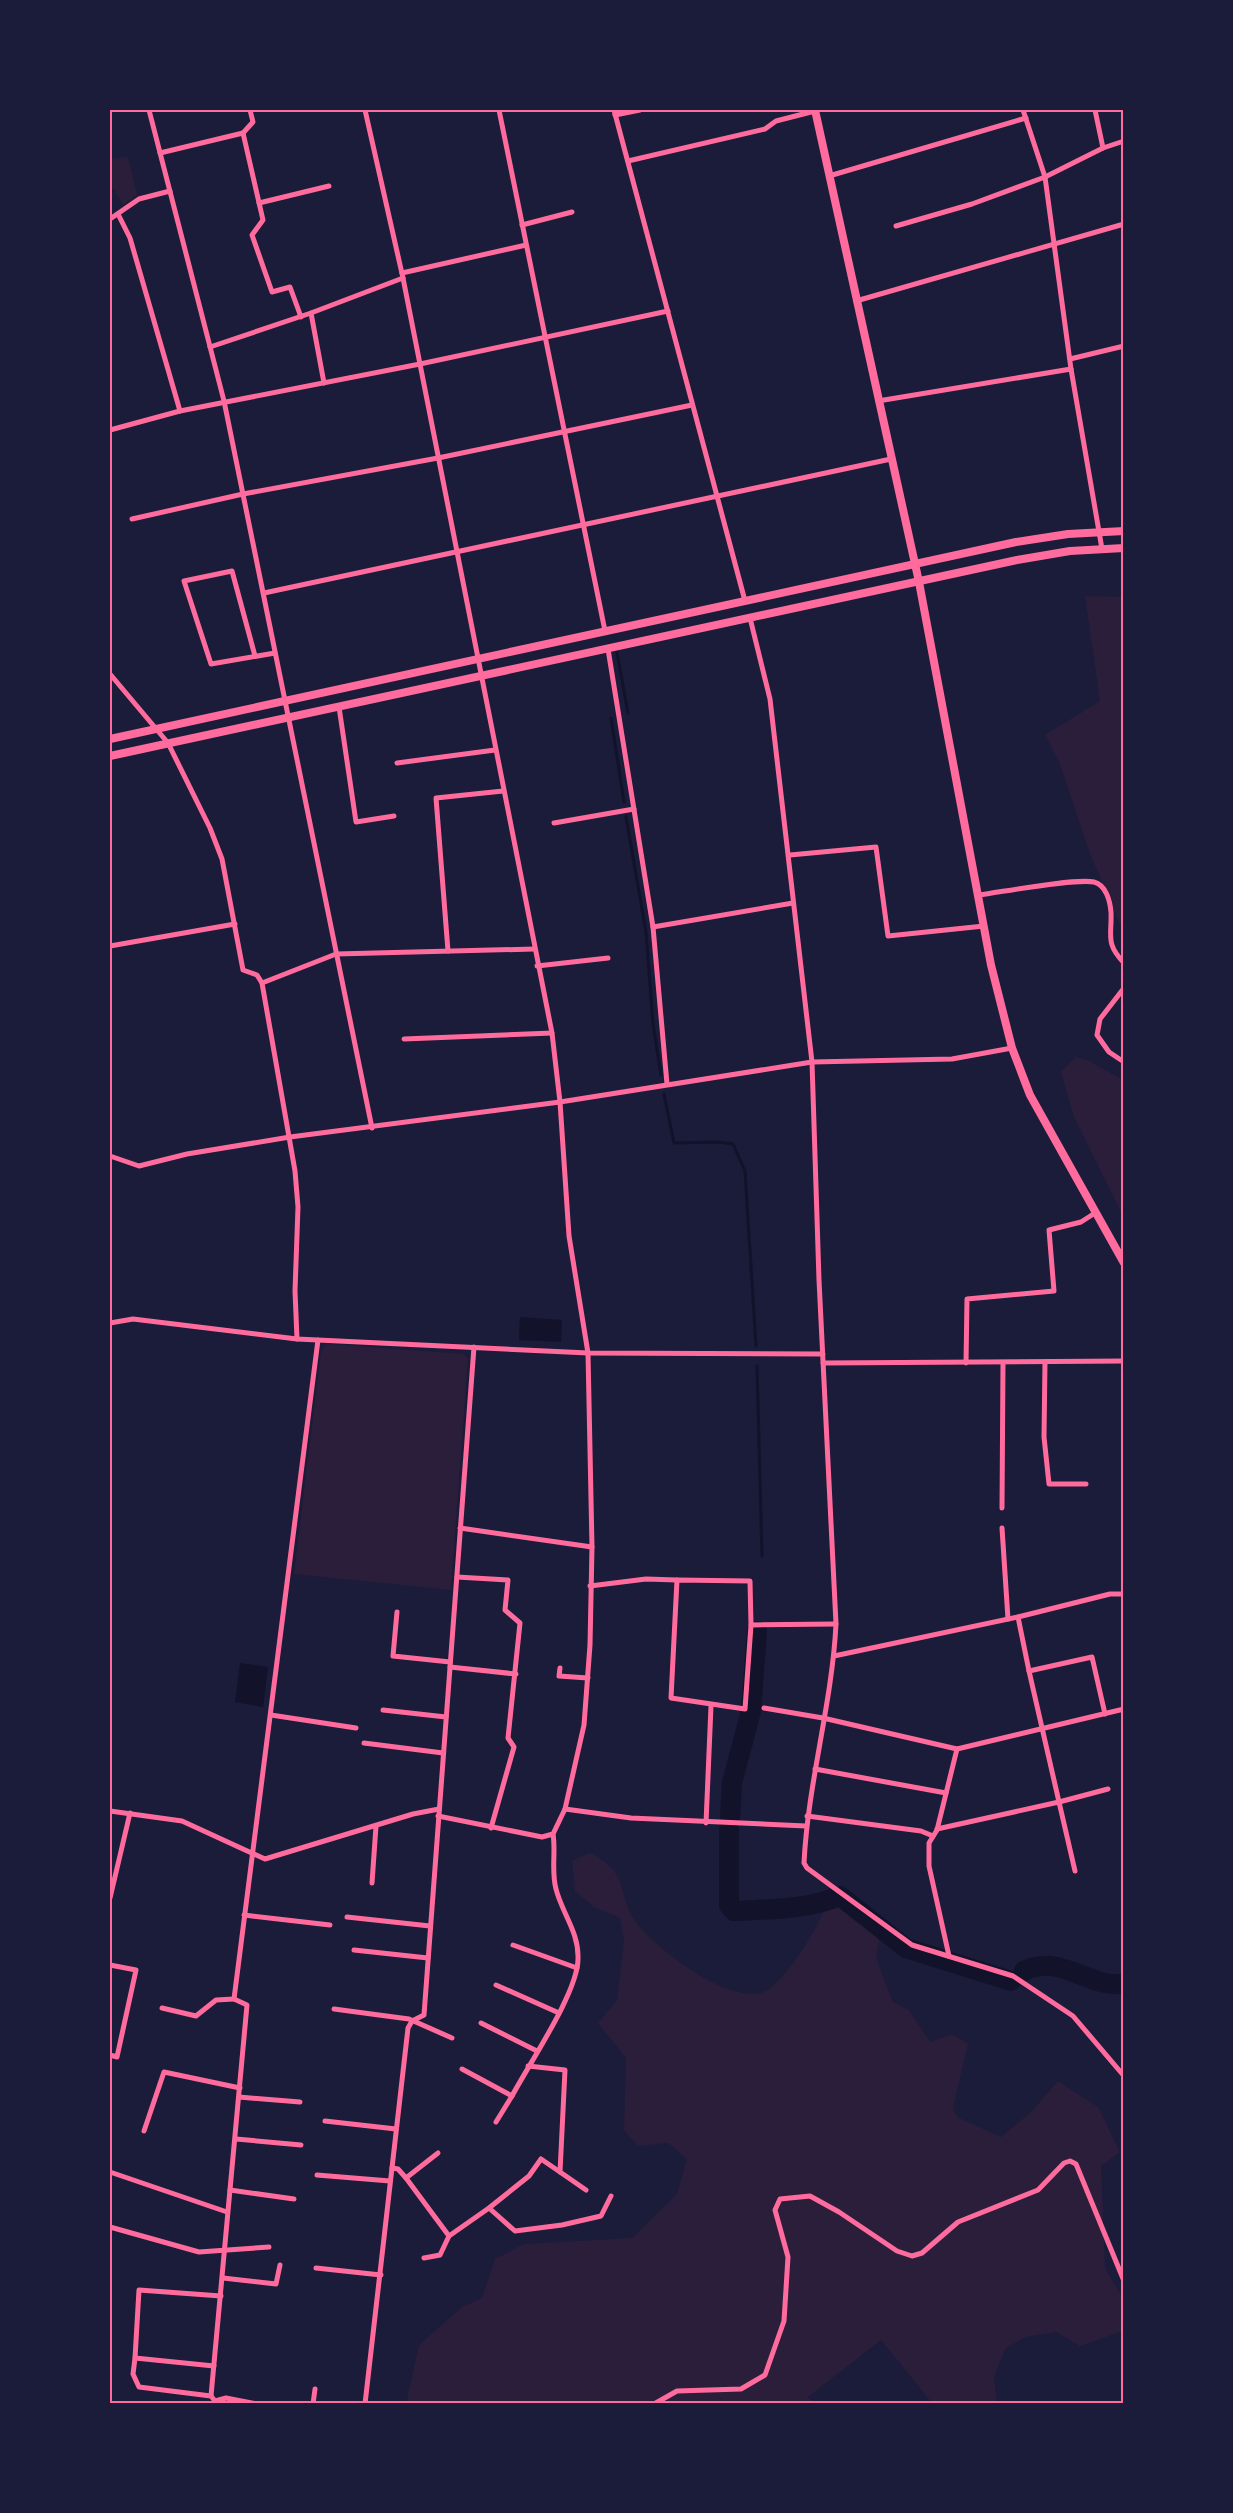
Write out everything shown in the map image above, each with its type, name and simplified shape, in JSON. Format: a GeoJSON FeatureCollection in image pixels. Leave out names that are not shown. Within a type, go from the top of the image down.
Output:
{"type":"FeatureCollection","features":[{"type":"Feature","properties":{"kind":"main road"},"geometry":{"type":"LineString","coordinates":[[815,110],[919,582],[984,926],[1012,1048],[1030,1095],[1124,1263]]}},
{"type":"Feature","properties":{"kind":"main road"},"geometry":{"type":"LineString","coordinates":[[110,739],[1016,542],[1124,531]]}},
{"type":"Feature","properties":{"kind":"main road"},"geometry":{"type":"LineString","coordinates":[[110,756],[1017,560],[1124,548]]}},
{"type":"Feature","properties":{"kind":"street"},"geometry":{"type":"LineString","coordinates":[[148,110],[224,401],[372,1128]]}},
{"type":"Feature","properties":{"kind":"street"},"geometry":{"type":"LineString","coordinates":[[160,153],[243,133],[253,122],[250,110]]}},
{"type":"Feature","properties":{"kind":"street"},"geometry":{"type":"LineString","coordinates":[[365,110],[403,276],[552,1033],[560,1102],[569,1236],[588,1353],[592,1547],[588,1678],[584,1725],[565,1809],[553,1834],[556,1858],[553,1876],[556,1892],[576,1938],[577,1968],[559,2013],[496,2122]]}},
{"type":"Feature","properties":{"kind":"street"},"geometry":{"type":"LineString","coordinates":[[499,110],[605,631]]}},
{"type":"Feature","properties":{"kind":"street"},"geometry":{"type":"LineString","coordinates":[[640,110],[615,112],[745,601]]}},
{"type":"Feature","properties":{"kind":"street"},"geometry":{"type":"LineString","coordinates":[[628,161],[765,129],[782,119],[815,110]]}},
{"type":"Feature","properties":{"kind":"street"},"geometry":{"type":"LineString","coordinates":[[1023,110],[1045,177],[1071,369],[1102,549]]}},
{"type":"Feature","properties":{"kind":"street"},"geometry":{"type":"LineString","coordinates":[[1095,110],[1103,148]]}},
{"type":"Feature","properties":{"kind":"street"},"geometry":{"type":"LineString","coordinates":[[829,176],[1026,118]]}},
{"type":"Feature","properties":{"kind":"street"},"geometry":{"type":"LineString","coordinates":[[243,133],[263,220],[252,235],[272,292],[290,287],[301,317]]}},
{"type":"Feature","properties":{"kind":"street"},"geometry":{"type":"LineString","coordinates":[[896,226],[972,204],[1045,177],[1103,148],[1124,141]]}},
{"type":"Feature","properties":{"kind":"street"},"geometry":{"type":"LineString","coordinates":[[259,203],[329,186]]}},
{"type":"Feature","properties":{"kind":"street"},"geometry":{"type":"LineString","coordinates":[[110,219],[139,199],[170,191]]}},
{"type":"Feature","properties":{"kind":"street"},"geometry":{"type":"LineString","coordinates":[[522,225],[572,212]]}},
{"type":"Feature","properties":{"kind":"street"},"geometry":{"type":"LineString","coordinates":[[118,214],[130,238],[180,411]]}},
{"type":"Feature","properties":{"kind":"street"},"geometry":{"type":"LineString","coordinates":[[856,302],[1124,224]]}},
{"type":"Feature","properties":{"kind":"street"},"geometry":{"type":"LineString","coordinates":[[210,347],[311,314],[403,276],[526,245]]}},
{"type":"Feature","properties":{"kind":"street"},"geometry":{"type":"LineString","coordinates":[[110,430],[224,401],[420,364],[668,311]]}},
{"type":"Feature","properties":{"kind":"street"},"geometry":{"type":"LineString","coordinates":[[311,314],[324,383]]}},
{"type":"Feature","properties":{"kind":"street"},"geometry":{"type":"LineString","coordinates":[[1070,359],[1124,346]]}},
{"type":"Feature","properties":{"kind":"street"},"geometry":{"type":"LineString","coordinates":[[878,401],[1071,369]]}},
{"type":"Feature","properties":{"kind":"street"},"geometry":{"type":"LineString","coordinates":[[132,519],[243,494],[438,458],[692,405]]}},
{"type":"Feature","properties":{"kind":"street"},"geometry":{"type":"LineString","coordinates":[[264,592],[891,459]]}},
{"type":"Feature","properties":{"kind":"street"},"geometry":{"type":"LineString","coordinates":[[255,656],[232,571],[184,581],[211,664],[275,653]]}},
{"type":"Feature","properties":{"kind":"street"},"geometry":{"type":"LineString","coordinates":[[750,618],[770,699],[790,855],[793,903],[812,1062],[823,1363],[836,1624],[834,1656],[807,1816],[804,1863],[807,1868],[912,1945],[1013,1976],[1073,2016],[1124,2076]]}},
{"type":"Feature","properties":{"kind":"street"},"geometry":{"type":"LineString","coordinates":[[608,649],[653,927],[667,1084]]}},
{"type":"Feature","properties":{"kind":"street"},"geometry":{"type":"LineString","coordinates":[[110,674],[153,729],[168,743],[222,859],[243,970],[257,975],[262,983],[290,1137],[298,1207],[295,1291],[297,1339]]}},
{"type":"Feature","properties":{"kind":"street"},"geometry":{"type":"LineString","coordinates":[[339,707],[356,822],[394,816]]}},
{"type":"Feature","properties":{"kind":"street"},"geometry":{"type":"LineString","coordinates":[[397,763],[495,750]]}},
{"type":"Feature","properties":{"kind":"street"},"geometry":{"type":"LineString","coordinates":[[447,951],[436,798],[503,791]]}},
{"type":"Feature","properties":{"kind":"street"},"geometry":{"type":"LineString","coordinates":[[554,823],[634,809]]}},
{"type":"Feature","properties":{"kind":"street"},"geometry":{"type":"LineString","coordinates":[[790,855],[876,847],[888,936],[984,926]]}},
{"type":"Feature","properties":{"kind":"street"},"geometry":{"type":"LineString","coordinates":[[979,895],[1093,882],[1099,885],[1111,904],[1112,949],[1124,963]]}},
{"type":"Feature","properties":{"kind":"street"},"geometry":{"type":"LineString","coordinates":[[653,927],[793,903]]}},
{"type":"Feature","properties":{"kind":"street"},"geometry":{"type":"LineString","coordinates":[[110,946],[235,924]]}},
{"type":"Feature","properties":{"kind":"street"},"geometry":{"type":"LineString","coordinates":[[262,983],[336,954],[534,949]]}},
{"type":"Feature","properties":{"kind":"street"},"geometry":{"type":"LineString","coordinates":[[537,966],[608,958]]}},
{"type":"Feature","properties":{"kind":"street"},"geometry":{"type":"LineString","coordinates":[[1124,988],[1100,1019],[1097,1035],[1108,1052],[1124,1062]]}},
{"type":"Feature","properties":{"kind":"street"},"geometry":{"type":"LineString","coordinates":[[404,1039],[552,1033]]}},
{"type":"Feature","properties":{"kind":"street"},"geometry":{"type":"LineString","coordinates":[[110,1156],[139,1166],[187,1154],[290,1137],[560,1102],[812,1062],[952,1059],[1012,1048]]}},
{"type":"Feature","properties":{"kind":"street"},"geometry":{"type":"LineString","coordinates":[[966,1363],[967,1299],[1054,1291],[1049,1230],[1081,1222],[1095,1213]]}},
{"type":"Feature","properties":{"kind":"street"},"geometry":{"type":"LineString","coordinates":[[110,1323],[133,1319],[297,1339],[588,1353],[823,1354]]}},
{"type":"Feature","properties":{"kind":"street"},"geometry":{"type":"LineString","coordinates":[[234,1999],[318,1340]]}},
{"type":"Feature","properties":{"kind":"street"},"geometry":{"type":"LineString","coordinates":[[365,2403],[408,2028],[412,2021],[424,2015],[474,1347]]}},
{"type":"Feature","properties":{"kind":"street"},"geometry":{"type":"LineString","coordinates":[[823,1363],[1124,1361]]}},
{"type":"Feature","properties":{"kind":"street"},"geometry":{"type":"LineString","coordinates":[[1045,1362],[1044,1437],[1049,1484],[1086,1484]]}},
{"type":"Feature","properties":{"kind":"street"},"geometry":{"type":"LineString","coordinates":[[1002,1363],[1002,1508]]}},
{"type":"Feature","properties":{"kind":"street"},"geometry":{"type":"LineString","coordinates":[[460,1528],[592,1547]]}},
{"type":"Feature","properties":{"kind":"street"},"geometry":{"type":"LineString","coordinates":[[1002,1528],[1008,1618]]}},
{"type":"Feature","properties":{"kind":"street"},"geometry":{"type":"LineString","coordinates":[[458,1577],[508,1580],[506,1610],[520,1623],[508,1738],[514,1747],[491,1828]]}},
{"type":"Feature","properties":{"kind":"street"},"geometry":{"type":"LineString","coordinates":[[590,1586],[646,1580],[677,1580],[750,1581],[751,1625],[745,1709],[711,1706],[670,1698],[677,1580]]}},
{"type":"Feature","properties":{"kind":"street"},"geometry":{"type":"LineString","coordinates":[[834,1656],[1018,1617],[1110,1594],[1124,1594]]}},
{"type":"Feature","properties":{"kind":"street"},"geometry":{"type":"LineString","coordinates":[[397,1612],[393,1656],[516,1674]]}},
{"type":"Feature","properties":{"kind":"street"},"geometry":{"type":"LineString","coordinates":[[1018,1617],[1075,1871]]}},
{"type":"Feature","properties":{"kind":"street"},"geometry":{"type":"LineString","coordinates":[[751,1625],[836,1624]]}},
{"type":"Feature","properties":{"kind":"street"},"geometry":{"type":"LineString","coordinates":[[1029,1671],[1092,1657],[1105,1714]]}},
{"type":"Feature","properties":{"kind":"street"},"geometry":{"type":"LineString","coordinates":[[560,1668],[559,1676],[588,1678]]}},
{"type":"Feature","properties":{"kind":"street"},"geometry":{"type":"LineString","coordinates":[[706,1823],[711,1706]]}},
{"type":"Feature","properties":{"kind":"street"},"geometry":{"type":"LineString","coordinates":[[764,1708],[822,1718],[957,1749],[1124,1709]]}},
{"type":"Feature","properties":{"kind":"street"},"geometry":{"type":"LineString","coordinates":[[383,1710],[446,1717]]}},
{"type":"Feature","properties":{"kind":"street"},"geometry":{"type":"LineString","coordinates":[[271,1715],[356,1728]]}},
{"type":"Feature","properties":{"kind":"street"},"geometry":{"type":"LineString","coordinates":[[364,1743],[443,1753]]}},
{"type":"Feature","properties":{"kind":"street"},"geometry":{"type":"LineString","coordinates":[[949,1956],[928,1866],[929,1844],[937,1829],[957,1749]]}},
{"type":"Feature","properties":{"kind":"street"},"geometry":{"type":"LineString","coordinates":[[815,1769],[946,1793]]}},
{"type":"Feature","properties":{"kind":"street"},"geometry":{"type":"LineString","coordinates":[[937,1829],[1059,1802],[1108,1788]]}},
{"type":"Feature","properties":{"kind":"street"},"geometry":{"type":"LineString","coordinates":[[110,1811],[182,1821],[265,1859],[439,1809]]}},
{"type":"Feature","properties":{"kind":"street"},"geometry":{"type":"LineString","coordinates":[[565,1809],[631,1818],[806,1827]]}},
{"type":"Feature","properties":{"kind":"street"},"geometry":{"type":"LineString","coordinates":[[110,1898],[130,1813]]}},
{"type":"Feature","properties":{"kind":"street"},"geometry":{"type":"LineString","coordinates":[[438,1816],[531,1837],[553,1834]]}},
{"type":"Feature","properties":{"kind":"street"},"geometry":{"type":"LineString","coordinates":[[807,1816],[921,1831],[933,1836]]}},
{"type":"Feature","properties":{"kind":"street"},"geometry":{"type":"LineString","coordinates":[[372,1883],[376,1826]]}},
{"type":"Feature","properties":{"kind":"street"},"geometry":{"type":"LineString","coordinates":[[244,1916],[330,1925]]}},
{"type":"Feature","properties":{"kind":"street"},"geometry":{"type":"LineString","coordinates":[[347,1917],[430,1926]]}},
{"type":"Feature","properties":{"kind":"street"},"geometry":{"type":"LineString","coordinates":[[513,1945],[577,1968]]}},
{"type":"Feature","properties":{"kind":"street"},"geometry":{"type":"LineString","coordinates":[[354,1950],[428,1958]]}},
{"type":"Feature","properties":{"kind":"street"},"geometry":{"type":"LineString","coordinates":[[110,1965],[136,1970],[117,2057],[110,2055]]}},
{"type":"Feature","properties":{"kind":"street"},"geometry":{"type":"LineString","coordinates":[[496,1985],[559,2013]]}},
{"type":"Feature","properties":{"kind":"street"},"geometry":{"type":"LineString","coordinates":[[162,2008],[196,2016],[216,2000],[234,1999],[247,2005],[211,2396]]}},
{"type":"Feature","properties":{"kind":"street"},"geometry":{"type":"LineString","coordinates":[[334,2009],[412,2021],[453,2038]]}},
{"type":"Feature","properties":{"kind":"street"},"geometry":{"type":"LineString","coordinates":[[481,2023],[537,2051]]}},
{"type":"Feature","properties":{"kind":"street"},"geometry":{"type":"LineString","coordinates":[[528,2066],[565,2070],[560,2172]]}},
{"type":"Feature","properties":{"kind":"street"},"geometry":{"type":"LineString","coordinates":[[462,2069],[512,2096]]}},
{"type":"Feature","properties":{"kind":"street"},"geometry":{"type":"LineString","coordinates":[[144,2131],[164,2072],[240,2088]]}},
{"type":"Feature","properties":{"kind":"street"},"geometry":{"type":"LineString","coordinates":[[239,2097],[300,2102]]}},
{"type":"Feature","properties":{"kind":"street"},"geometry":{"type":"LineString","coordinates":[[325,2121],[396,2128]]}},
{"type":"Feature","properties":{"kind":"street"},"geometry":{"type":"LineString","coordinates":[[236,2139],[301,2145]]}},
{"type":"Feature","properties":{"kind":"street"},"geometry":{"type":"LineString","coordinates":[[406,2178],[438,2153]]}},
{"type":"Feature","properties":{"kind":"street"},"geometry":{"type":"LineString","coordinates":[[424,2258],[440,2255],[449,2236],[529,2176],[541,2159],[586,2190]]}},
{"type":"Feature","properties":{"kind":"street"},"geometry":{"type":"LineString","coordinates":[[654,2403],[677,2391],[741,2389],[765,2375],[784,2320],[788,2256],[775,2210],[780,2199],[810,2196],[839,2212],[897,2251],[912,2256],[922,2253],[958,2222],[1038,2190],[1064,2163],[1070,2161],[1076,2164],[1113,2261],[1124,2281]]}},
{"type":"Feature","properties":{"kind":"street"},"geometry":{"type":"LineString","coordinates":[[392,2168],[398,2169],[406,2178],[449,2236]]}},
{"type":"Feature","properties":{"kind":"street"},"geometry":{"type":"LineString","coordinates":[[110,2172],[227,2212]]}},
{"type":"Feature","properties":{"kind":"street"},"geometry":{"type":"LineString","coordinates":[[317,2175],[390,2181]]}},
{"type":"Feature","properties":{"kind":"street"},"geometry":{"type":"LineString","coordinates":[[230,2190],[294,2199]]}},
{"type":"Feature","properties":{"kind":"street"},"geometry":{"type":"LineString","coordinates":[[489,2208],[515,2231],[562,2225],[601,2216],[611,2196]]}},
{"type":"Feature","properties":{"kind":"street"},"geometry":{"type":"LineString","coordinates":[[110,2227],[199,2252],[225,2252],[268,2247]]}},
{"type":"Feature","properties":{"kind":"street"},"geometry":{"type":"LineString","coordinates":[[223,2278],[276,2283],[280,2265]]}},
{"type":"Feature","properties":{"kind":"street"},"geometry":{"type":"LineString","coordinates":[[316,2268],[381,2275]]}},
{"type":"Feature","properties":{"kind":"street"},"geometry":{"type":"LineString","coordinates":[[221,2296],[140,2290],[133,2374],[139,2387],[211,2396],[215,2401],[226,2398],[256,2403]]}},
{"type":"Feature","properties":{"kind":"street"},"geometry":{"type":"LineString","coordinates":[[135,2358],[214,2366]]}},
{"type":"Feature","properties":{"kind":"street"},"geometry":{"type":"LineString","coordinates":[[313,2403],[315,2389]]}},
{"type":"Feature","properties":{"kind":"shaded area"},"geometry":{"type":"Polygon","coordinates":[[[128,157],[137,195],[123,205],[114,189],[111,189],[110,159],[128,157]]]}},
{"type":"Feature","properties":{"kind":"shaded area"},"geometry":{"type":"Polygon","coordinates":[[[1085,596],[1123,597],[1123,932],[1089,851],[1060,764],[1045,735],[1100,701],[1085,596]]]}},
{"type":"Feature","properties":{"kind":"shaded area"},"geometry":{"type":"Polygon","coordinates":[[[1076,1057],[1087,1060],[1123,1080],[1123,1216],[1074,1117],[1061,1072],[1076,1057]]]}},
{"type":"Feature","properties":{"kind":"shaded area"},"geometry":{"type":"Polygon","coordinates":[[[520,1317],[562,1320],[561,1342],[519,1340],[520,1317]]]}},
{"type":"Feature","properties":{"kind":"shaded area"},"geometry":{"type":"Polygon","coordinates":[[[328,1344],[463,1354],[468,1359],[451,1590],[294,1574],[321,1351],[328,1344]]]}},
{"type":"Feature","properties":{"kind":"shaded area"},"geometry":{"type":"Polygon","coordinates":[[[240,1663],[268,1667],[263,1707],[235,1702],[240,1663]]]}},
{"type":"Feature","properties":{"kind":"shaded area"},"geometry":{"type":"Polygon","coordinates":[[[590,1853],[603,1860],[617,1875],[634,1919],[658,1945],[696,1973],[737,1992],[755,1994],[769,1989],[778,1981],[802,1950],[826,1906],[837,1902],[880,1937],[876,1958],[893,2002],[909,2010],[930,2042],[952,2034],[968,2044],[953,2108],[957,2117],[1001,2137],[1032,2111],[1058,2081],[1098,2107],[1120,2152],[1101,2166],[1105,2268],[1123,2299],[1123,2331],[1080,2346],[1056,2332],[1025,2337],[1005,2349],[994,2377],[997,2403],[932,2403],[881,2340],[808,2397],[813,2403],[406,2404],[419,2345],[462,2307],[482,2298],[495,2259],[524,2244],[632,2238],[677,2194],[687,2159],[668,2143],[638,2146],[624,2130],[626,2058],[598,2023],[617,2000],[624,1940],[620,1918],[594,1907],[575,1891],[572,1861],[590,1853]]]}},
{"type":"Feature","properties":{"kind":"waterway"},"geometry":{"type":"LineString","coordinates":[[616,647],[628,713]]}},
{"type":"Feature","properties":{"kind":"waterway"},"geometry":{"type":"LineString","coordinates":[[611,718],[624,802]]}},
{"type":"Feature","properties":{"kind":"waterway"},"geometry":{"type":"LineString","coordinates":[[626,817],[646,932],[653,1024],[661,1075]]}},
{"type":"Feature","properties":{"kind":"waterway"},"geometry":{"type":"LineString","coordinates":[[664,1094],[674,1143],[733,1144],[745,1171],[756,1346]]}},
{"type":"Feature","properties":{"kind":"waterway"},"geometry":{"type":"LineString","coordinates":[[757,1366],[762,1556]]}},
{"type":"Feature","properties":{"kind":"waterway"},"geometry":{"type":"LineString","coordinates":[[730,1819],[732,1783],[751,1711],[757,1631]]}},
{"type":"Feature","properties":{"kind":"waterway"},"geometry":{"type":"LineString","coordinates":[[729,1829],[729,1905],[734,1911],[801,1906],[840,1896],[906,1948],[1011,1981]]}},
{"type":"Feature","properties":{"kind":"waterway"},"geometry":{"type":"LineString","coordinates":[[1024,1971],[1050,1966],[1098,1981],[1124,1984]]}}]}
